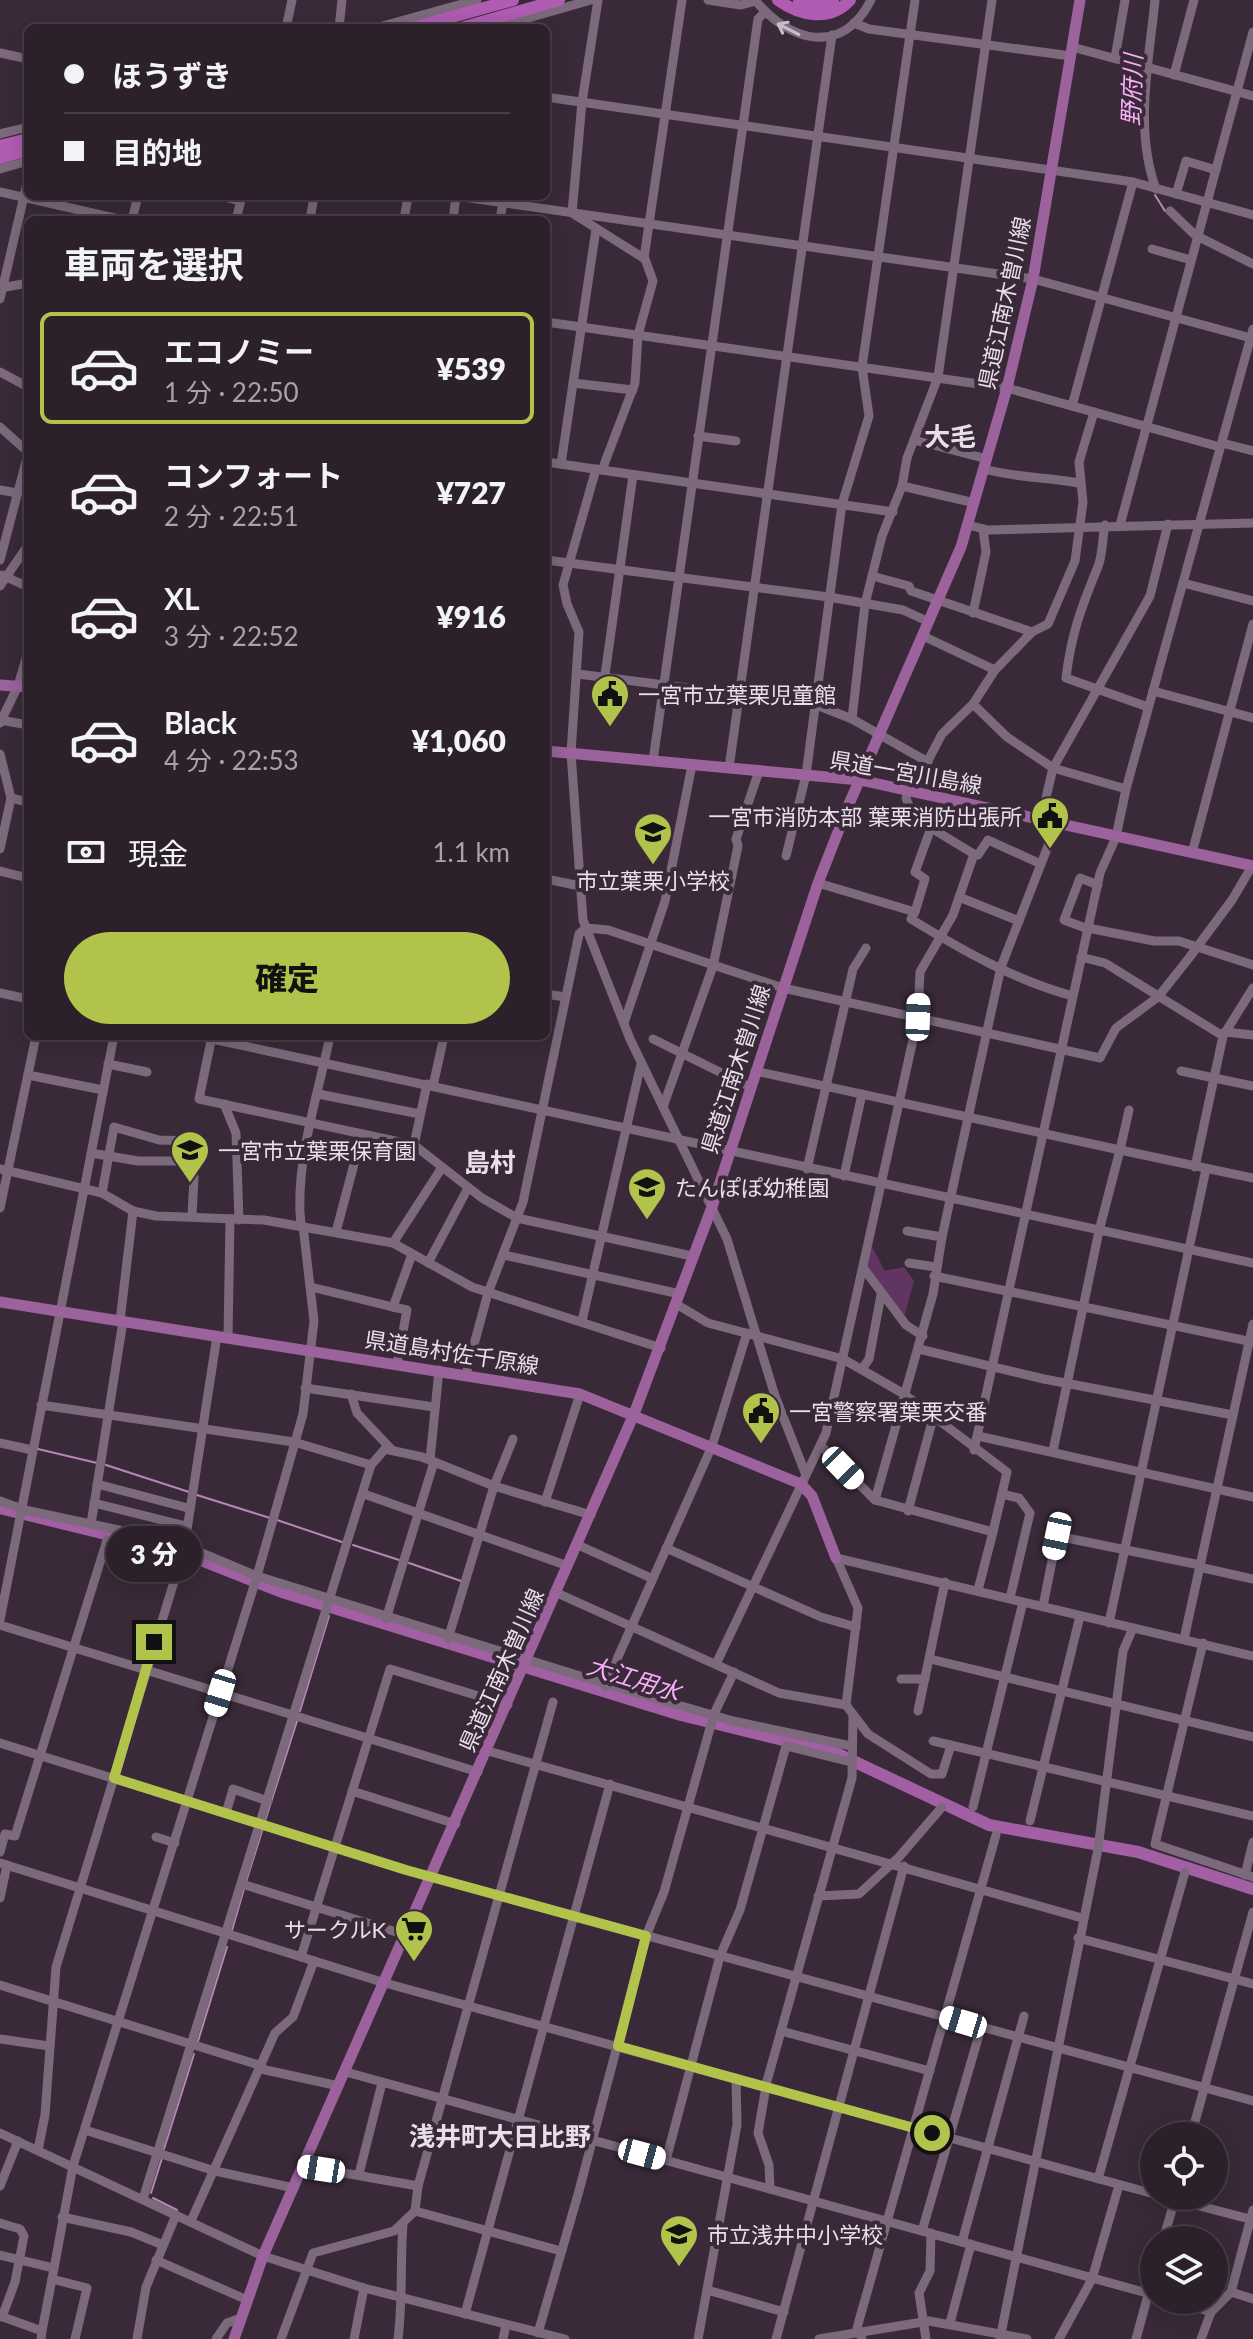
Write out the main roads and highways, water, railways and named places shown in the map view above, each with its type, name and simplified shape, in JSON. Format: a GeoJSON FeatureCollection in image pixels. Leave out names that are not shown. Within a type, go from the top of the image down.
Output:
{"type":"FeatureCollection","features":[{"type":"Feature","properties":{"kind":"highway"},"geometry":{"type":"LineString","coordinates":[[426,24],[513,0]]}},
{"type":"Feature","properties":{"kind":"highway"},"geometry":{"type":"LineString","coordinates":[[475,24],[559,0]]}},
{"type":"Feature","properties":{"kind":"highway"},"geometry":{"type":"LineString","coordinates":[[778,0],[794,9],[817,15],[836,11],[850,0]]}},
{"type":"Feature","properties":{"kind":"highway"},"geometry":{"type":"LineString","coordinates":[[799,0],[817,4],[833,0]]}},
{"type":"Feature","properties":{"kind":"highway"},"geometry":{"type":"LineString","coordinates":[[0,146],[24,140]]}},
{"type":"Feature","properties":{"kind":"highway"},"geometry":{"type":"LineString","coordinates":[[0,158],[24,151]]}},
{"type":"Feature","properties":{"kind":"main road","name":"県道江南木曽川線"},"geometry":{"type":"LineString","coordinates":[[234,2339],[238,2319],[263,2256],[433,1877],[661,1348],[712,1207],[818,883],[968,525],[1007,388],[1033,279],[1080,0]]}},
{"type":"Feature","properties":{"kind":"main road"},"geometry":{"type":"LineString","coordinates":[[0,685],[23,687]]}},
{"type":"Feature","properties":{"kind":"main road","name":"県道一宮川島線"},"geometry":{"type":"LineString","coordinates":[[550,751],[860,780],[1253,866]]}},
{"type":"Feature","properties":{"kind":"main road","name":"県道島村佐千原線"},"geometry":{"type":"LineString","coordinates":[[0,1302],[580,1394],[803,1479],[836,1558]]}},
{"type":"Feature","properties":{"kind":"waterway","name":"野府川"},"geometry":{"type":"LineString","coordinates":[[1155,195],[1165,211]]}},
{"type":"Feature","properties":{"kind":"waterway"},"geometry":{"type":"LineString","coordinates":[[38,1449],[97,1463]]}},
{"type":"Feature","properties":{"kind":"waterway"},"geometry":{"type":"LineString","coordinates":[[106,1465],[189,1492]]}},
{"type":"Feature","properties":{"kind":"waterway"},"geometry":{"type":"LineString","coordinates":[[197,1495],[270,1518]]}},
{"type":"Feature","properties":{"kind":"waterway","name":"大江用水"},"geometry":{"type":"LineString","coordinates":[[0,1508],[183,1553],[282,1592],[681,1715],[836,1753],[989,1825],[1138,1852],[1253,1889]]}},
{"type":"Feature","properties":{"kind":"waterway"},"geometry":{"type":"LineString","coordinates":[[277,1520],[342,1542]]}},
{"type":"Feature","properties":{"kind":"waterway"},"geometry":{"type":"LineString","coordinates":[[353,1545],[399,1560]]}},
{"type":"Feature","properties":{"kind":"waterway"},"geometry":{"type":"LineString","coordinates":[[409,1563],[461,1581]]}},
{"type":"Feature","properties":{"kind":"waterway"},"geometry":{"type":"LineString","coordinates":[[300,1711],[329,1616]]}},
{"type":"Feature","properties":{"kind":"waterway"},"geometry":{"type":"LineString","coordinates":[[265,1821],[297,1721]]}},
{"type":"Feature","properties":{"kind":"waterway"},"geometry":{"type":"LineString","coordinates":[[246,1882],[263,1828]]}},
{"type":"Feature","properties":{"kind":"waterway"},"geometry":{"type":"LineString","coordinates":[[232,1930],[244,1889]]}},
{"type":"Feature","properties":{"kind":"waterway"},"geometry":{"type":"LineString","coordinates":[[198,2041],[227,1947]]}},
{"type":"Feature","properties":{"kind":"waterway"},"geometry":{"type":"LineString","coordinates":[[164,2149],[194,2054]]}},
{"type":"Feature","properties":{"kind":"waterway"},"geometry":{"type":"LineString","coordinates":[[151,2193],[162,2158]]}},
{"type":"Feature","properties":{"kind":"waterway"},"geometry":{"type":"LineString","coordinates":[[153,2198],[177,2210]]}},
{"type":"Feature","properties":{"kind":"place","name":"一宮市立葉栗児童館"},"geometry":{"type":"Point","coordinates":[610,728]}},
{"type":"Feature","properties":{"kind":"place","name":"一宮市消防本部 葉栗消防出張所"},"geometry":{"type":"Point","coordinates":[1050,850]}},
{"type":"Feature","properties":{"kind":"place","name":"市立葉栗小学校"},"geometry":{"type":"Point","coordinates":[653,866]}},
{"type":"Feature","properties":{"kind":"place","name":"一宮市立葉栗保育園"},"geometry":{"type":"Point","coordinates":[190,1184]}},
{"type":"Feature","properties":{"kind":"place","name":"たんぽぽ幼稚園"},"geometry":{"type":"Point","coordinates":[647,1221]}},
{"type":"Feature","properties":{"kind":"place","name":"一宮警察署葉栗交番"},"geometry":{"type":"Point","coordinates":[761,1445]}},
{"type":"Feature","properties":{"kind":"place","name":"サークルK"},"geometry":{"type":"Point","coordinates":[414,1963]}},
{"type":"Feature","properties":{"kind":"place","name":"市立浅井中小学校"},"geometry":{"type":"Point","coordinates":[679,2268]}},
{"type":"Feature","properties":{"kind":"district","name":"大毛"},"geometry":{"type":"Point","coordinates":[950,436]}},
{"type":"Feature","properties":{"kind":"district","name":"島村"},"geometry":{"type":"Point","coordinates":[490,1162]}},
{"type":"Feature","properties":{"kind":"district","name":"浅井町大日比野"},"geometry":{"type":"Point","coordinates":[500,2136]}}]}
